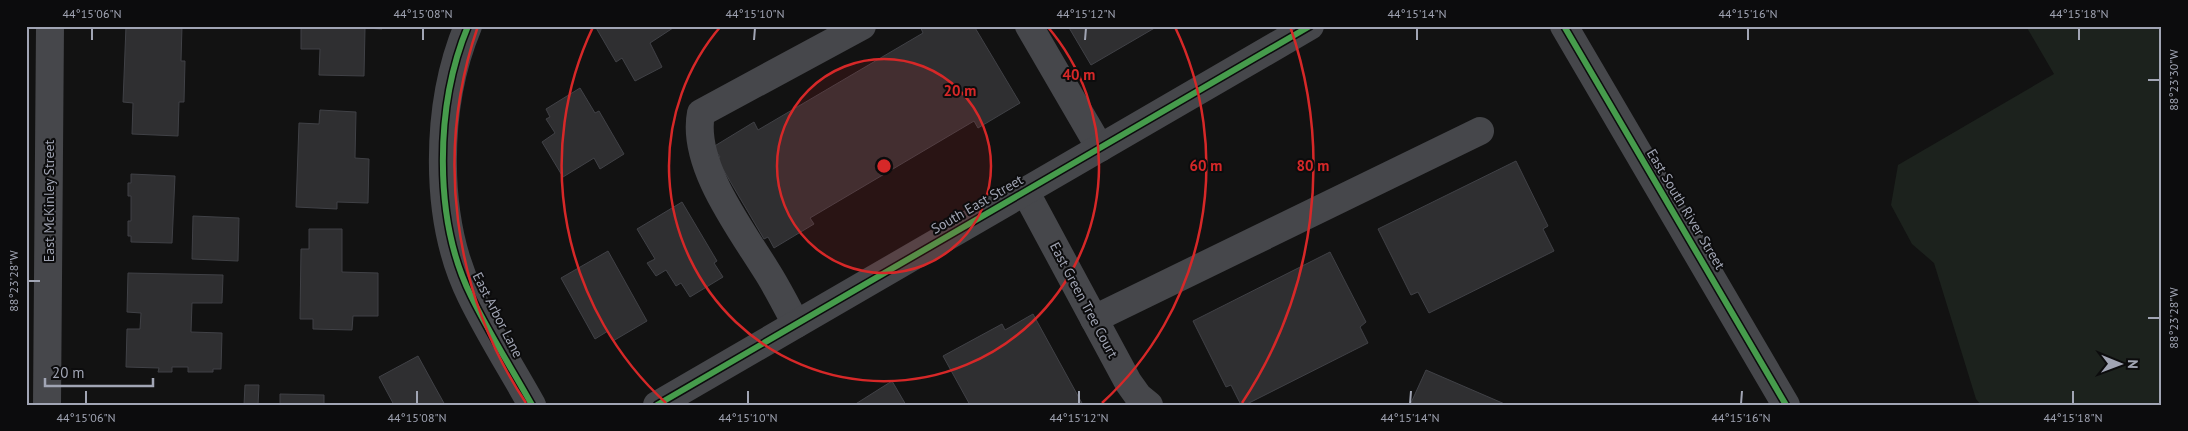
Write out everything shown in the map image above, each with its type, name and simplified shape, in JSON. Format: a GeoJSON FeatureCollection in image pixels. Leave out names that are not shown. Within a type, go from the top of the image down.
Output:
{"type":"FeatureCollection","features":[{"type":"Feature","properties":{"kind":"street","name":"East McKinley Street"},"geometry":{"type":"LineString","coordinates":[[47,405],[50,26]]}},
{"type":"Feature","properties":{"kind":"street","name":"East Arbor Lane"},"geometry":{"type":"LineString","coordinates":[[468,26],[462,39],[451,84],[444,137],[443,180],[447,219],[456,259],[470,295],[532,405]]}},
{"type":"Feature","properties":{"kind":"street"},"geometry":{"type":"LineString","coordinates":[[796,324],[771,278],[719,194],[702,150],[698,127],[701,113],[862,26]]}},
{"type":"Feature","properties":{"kind":"street"},"geometry":{"type":"LineString","coordinates":[[1029,26],[1100,148]]}},
{"type":"Feature","properties":{"kind":"street","name":"South East Street"},"geometry":{"type":"LineString","coordinates":[[657,405],[1310,26]]}},
{"type":"Feature","properties":{"kind":"street","name":"East South River Street"},"geometry":{"type":"LineString","coordinates":[[1564,26],[1786,405]]}},
{"type":"Feature","properties":{"kind":"street"},"geometry":{"type":"LineString","coordinates":[[1094,319],[1480,131]]}},
{"type":"Feature","properties":{"kind":"street","name":"East Green Tree Court"},"geometry":{"type":"LineString","coordinates":[[1025,190],[1128,382],[1138,396],[1149,405]]}},
{"type":"Feature","properties":{"kind":"shaded area"},"geometry":{"type":"Polygon","coordinates":[[[2026,26],[2162,26],[2162,405],[1981,405],[1976,399],[1934,263],[1912,244],[1891,205],[1898,165],[2054,74],[2026,26]]]}},
{"type":"Feature","properties":{"kind":"building"},"geometry":{"type":"Polygon","coordinates":[[[126,26],[182,26],[181,61],[185,61],[184,102],[179,102],[178,136],[132,134],[133,103],[123,102],[126,26]]]}},
{"type":"Feature","properties":{"kind":"building"},"geometry":{"type":"Polygon","coordinates":[[[301,26],[382,26],[382,29],[365,28],[364,76],[319,75],[320,49],[301,49],[301,26]]]}},
{"type":"Feature","properties":{"kind":"building"},"geometry":{"type":"Polygon","coordinates":[[[595,26],[676,26],[650,43],[662,67],[635,81],[622,58],[616,62],[595,26]]]}},
{"type":"Feature","properties":{"kind":"building"},"geometry":{"type":"Polygon","coordinates":[[[920,26],[974,26],[1020,103],[978,128],[974,121],[810,218],[814,224],[774,248],[768,237],[764,239],[717,159],[720,157],[713,147],[754,122],[758,130],[923,33],[920,26]]]}},
{"type":"Feature","properties":{"kind":"building"},"geometry":{"type":"Polygon","coordinates":[[[1068,26],[1158,26],[1091,65],[1068,26]]]}},
{"type":"Feature","properties":{"kind":"building"},"geometry":{"type":"Polygon","coordinates":[[[580,88],[595,113],[599,111],[624,154],[600,169],[594,158],[563,177],[542,142],[555,133],[546,119],[550,117],[546,109],[580,88]]]}},
{"type":"Feature","properties":{"kind":"building"},"geometry":{"type":"Polygon","coordinates":[[[320,110],[356,112],[355,158],[369,159],[368,203],[337,202],[337,209],[296,207],[299,123],[319,124],[320,110]]]}},
{"type":"Feature","properties":{"kind":"building"},"geometry":{"type":"Polygon","coordinates":[[[1516,161],[1548,226],[1543,229],[1554,251],[1429,313],[1418,292],[1411,295],[1378,229],[1516,161]]]}},
{"type":"Feature","properties":{"kind":"building"},"geometry":{"type":"Polygon","coordinates":[[[131,174],[175,176],[172,243],[131,242],[131,236],[128,236],[128,221],[131,221],[131,196],[128,196],[128,183],[131,183],[131,174]]]}},
{"type":"Feature","properties":{"kind":"building"},"geometry":{"type":"Polygon","coordinates":[[[682,202],[717,261],[714,263],[723,277],[690,297],[681,283],[676,286],[666,270],[656,276],[647,263],[655,259],[637,229],[682,202]]]}},
{"type":"Feature","properties":{"kind":"building"},"geometry":{"type":"Polygon","coordinates":[[[193,216],[239,218],[238,261],[192,259],[193,216]]]}},
{"type":"Feature","properties":{"kind":"building"},"geometry":{"type":"Polygon","coordinates":[[[309,229],[342,229],[342,272],[378,273],[378,316],[353,316],[352,330],[313,329],[313,319],[300,319],[301,249],[309,249],[309,229]]]}},
{"type":"Feature","properties":{"kind":"building"},"geometry":{"type":"Polygon","coordinates":[[[608,251],[647,321],[613,341],[608,331],[595,339],[561,278],[608,251]]]}},
{"type":"Feature","properties":{"kind":"building"},"geometry":{"type":"Polygon","coordinates":[[[1330,252],[1366,322],[1360,327],[1368,343],[1245,405],[1241,405],[1231,385],[1226,387],[1193,321],[1330,252]]]}},
{"type":"Feature","properties":{"kind":"building"},"geometry":{"type":"Polygon","coordinates":[[[128,273],[223,275],[222,303],[192,303],[191,332],[222,333],[221,369],[213,369],[213,372],[188,372],[188,367],[172,367],[172,372],[158,372],[159,368],[126,367],[127,329],[140,329],[141,313],[127,312],[128,273]]]}},
{"type":"Feature","properties":{"kind":"building"},"geometry":{"type":"Polygon","coordinates":[[[1033,314],[1083,405],[970,405],[943,356],[1002,324],[1005,330],[1033,314]]]}},
{"type":"Feature","properties":{"kind":"building"},"geometry":{"type":"Polygon","coordinates":[[[418,356],[445,405],[394,405],[379,377],[418,356]]]}},
{"type":"Feature","properties":{"kind":"building"},"geometry":{"type":"Polygon","coordinates":[[[1426,370],[1507,405],[1410,405],[1426,370]]]}},
{"type":"Feature","properties":{"kind":"building"},"geometry":{"type":"Polygon","coordinates":[[[892,381],[906,405],[854,405],[892,381]]]}},
{"type":"Feature","properties":{"kind":"building"},"geometry":{"type":"Polygon","coordinates":[[[245,385],[259,385],[258,405],[244,405],[245,385]]]}},
{"type":"Feature","properties":{"kind":"building"},"geometry":{"type":"Polygon","coordinates":[[[280,394],[324,395],[324,405],[280,405],[280,394]]]}},
{"type":"Feature","properties":{"kind":"cycle path"},"geometry":{"type":"LineString","coordinates":[[468,26],[457,57],[449,91],[444,126],[445,198],[450,232],[459,266],[471,296],[532,405]]}},
{"type":"Feature","properties":{"kind":"cycle path"},"geometry":{"type":"LineString","coordinates":[[657,405],[1310,26]]}},
{"type":"Feature","properties":{"kind":"cycle path"},"geometry":{"type":"LineString","coordinates":[[1564,26],[1786,405]]}}]}
